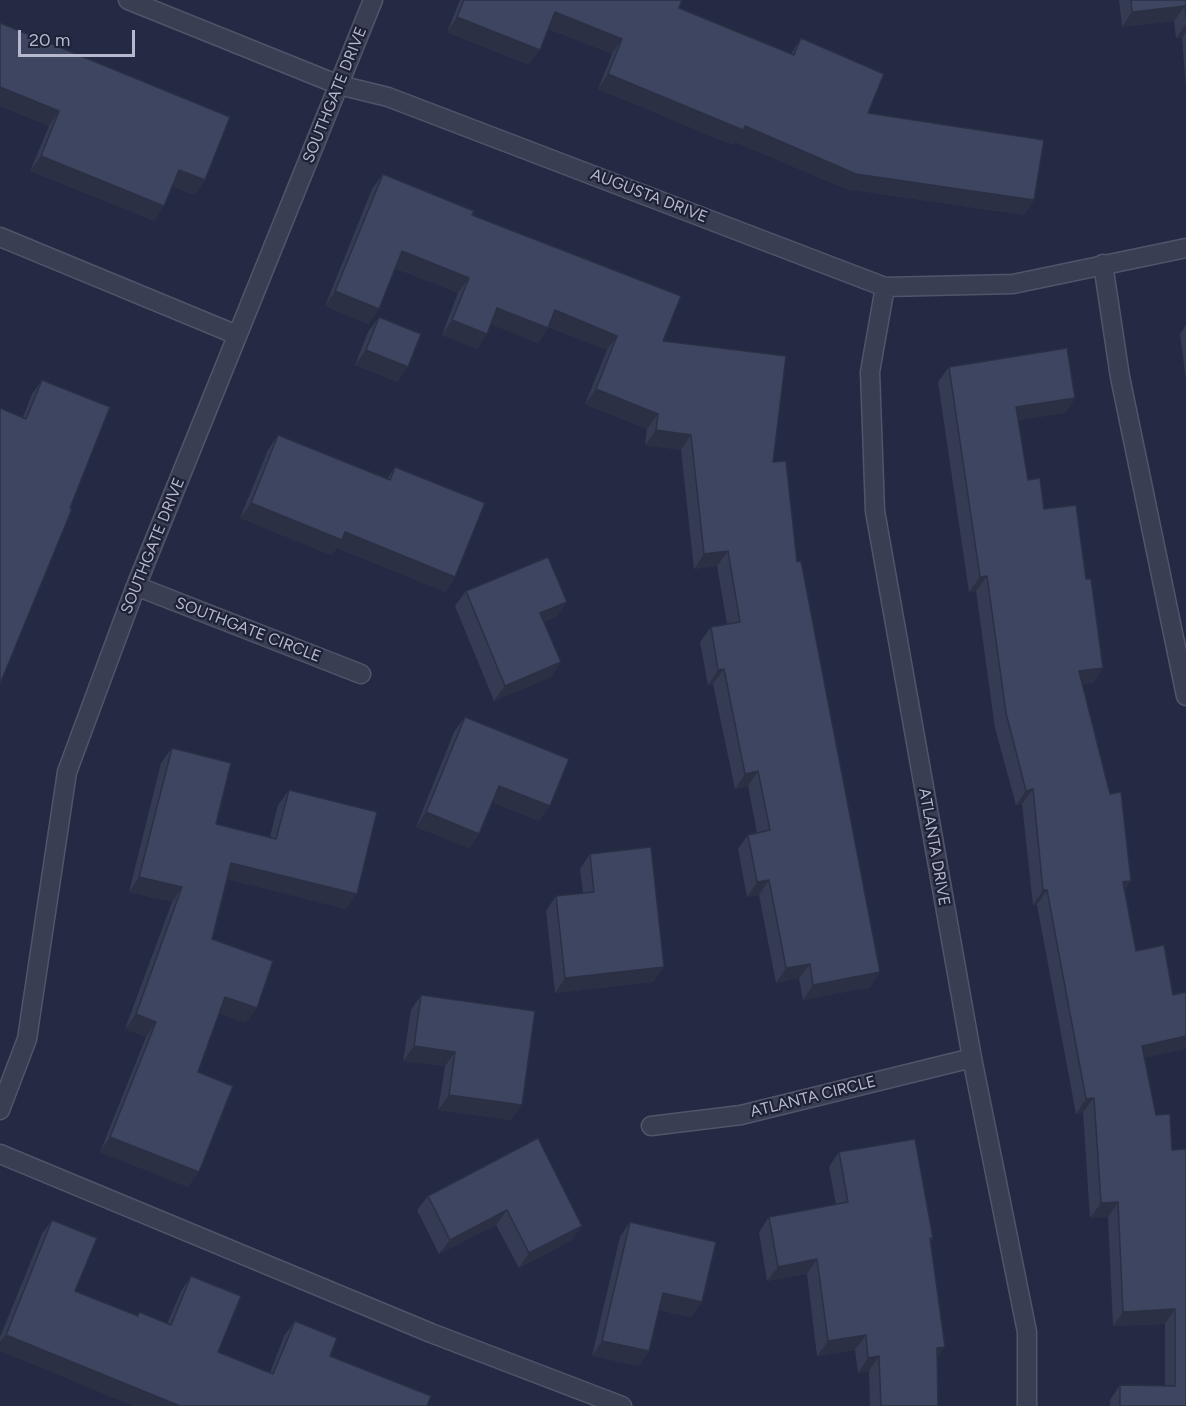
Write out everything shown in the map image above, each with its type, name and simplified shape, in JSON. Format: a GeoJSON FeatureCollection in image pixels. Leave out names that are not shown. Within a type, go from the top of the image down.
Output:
{"type":"FeatureCollection","features":[{"type":"Feature","properties":{"kind":"street","name":"AUGUSTA DRIVE"},"geometry":{"type":"LineString","coordinates":[[128,0],[339,85],[388,97],[885,286],[1013,284],[1186,248]]}},
{"type":"Feature","properties":{"kind":"street","name":"SOUTHGATE DRIVE"},"geometry":{"type":"LineString","coordinates":[[0,1110],[27,1039],[66,772],[136,586],[373,0]]}},
{"type":"Feature","properties":{"kind":"street"},"geometry":{"type":"LineString","coordinates":[[0,237],[237,335]]}},
{"type":"Feature","properties":{"kind":"street"},"geometry":{"type":"LineString","coordinates":[[1103,264],[1120,377],[1186,696]]}},
{"type":"Feature","properties":{"kind":"street","name":"ATLANTA DRIVE"},"geometry":{"type":"LineString","coordinates":[[885,286],[870,372],[875,511],[972,1058],[1027,1332],[1027,1406]]}},
{"type":"Feature","properties":{"kind":"street","name":"SOUTHGATE CIRCLE"},"geometry":{"type":"LineString","coordinates":[[136,586],[361,674]]}},
{"type":"Feature","properties":{"kind":"street","name":"ATLANTA CIRCLE"},"geometry":{"type":"LineString","coordinates":[[651,1126],[741,1114],[972,1058]]}},
{"type":"Feature","properties":{"kind":"street"},"geometry":{"type":"LineString","coordinates":[[0,1154],[431,1333],[622,1406]]}},
{"type":"Feature","properties":{"kind":"building"},"geometry":{"type":"Polygon","coordinates":[[[464,0],[682,0],[679,8],[794,55],[801,38],[884,74],[868,113],[1044,140],[1034,200],[856,174],[745,126],[743,130],[608,74],[622,39],[555,12],[540,50],[457,17],[464,0]]]}},
{"type":"Feature","properties":{"kind":"building"},"geometry":{"type":"Polygon","coordinates":[[[1131,0],[1186,0],[1186,18],[1185,6],[1132,12],[1131,0]]]}},
{"type":"Feature","properties":{"kind":"building"},"geometry":{"type":"Polygon","coordinates":[[[0,23],[230,117],[205,180],[179,170],[164,206],[41,156],[59,111],[0,87],[0,23]]]}},
{"type":"Feature","properties":{"kind":"building"},"geometry":{"type":"Polygon","coordinates":[[[383,174],[474,211],[472,215],[681,296],[663,341],[786,356],[773,462],[786,461],[797,562],[801,561],[880,972],[813,985],[810,964],[786,968],[769,880],[757,882],[748,835],[770,830],[758,771],[745,774],[724,669],[718,670],[711,627],[740,622],[728,551],[704,554],[691,435],[656,430],[658,414],[596,389],[617,336],[555,310],[548,328],[497,308],[487,334],[452,320],[469,278],[402,251],[379,309],[335,291],[383,174]]]}},
{"type":"Feature","properties":{"kind":"building"},"geometry":{"type":"Polygon","coordinates":[[[379,317],[421,334],[408,367],[366,350],[379,317]]]}},
{"type":"Feature","properties":{"kind":"building"},"geometry":{"type":"Polygon","coordinates":[[[1067,348],[1075,398],[1016,407],[1028,480],[1040,478],[1044,509],[1076,505],[1086,579],[1091,579],[1103,668],[1079,671],[1110,794],[1121,792],[1131,881],[1123,882],[1136,951],[1164,945],[1173,995],[1186,992],[1186,1036],[1142,1046],[1156,1115],[1170,1114],[1172,1150],[1186,1149],[1186,1406],[1120,1406],[1120,1385],[1175,1386],[1175,1309],[1123,1312],[1118,1202],[1101,1203],[1094,1098],[1086,1099],[1047,890],[1043,890],[1033,789],[1026,791],[1006,713],[987,576],[980,577],[949,367],[1067,348]]]}},
{"type":"Feature","properties":{"kind":"building"},"geometry":{"type":"Polygon","coordinates":[[[42,380],[110,407],[70,508],[72,509],[0,684],[0,408],[26,419],[42,380]]]}},
{"type":"Feature","properties":{"kind":"building"},"geometry":{"type":"Polygon","coordinates":[[[278,435],[390,480],[395,467],[485,503],[455,577],[345,532],[342,540],[251,503],[278,435]]]}},
{"type":"Feature","properties":{"kind":"building"},"geometry":{"type":"Polygon","coordinates":[[[548,557],[567,602],[540,613],[561,662],[505,686],[466,591],[548,557]]]}},
{"type":"Feature","properties":{"kind":"building"},"geometry":{"type":"Polygon","coordinates":[[[465,717],[569,759],[550,806],[499,786],[479,834],[426,812],[465,717]]]}},
{"type":"Feature","properties":{"kind":"building"},"geometry":{"type":"Polygon","coordinates":[[[172,748],[231,763],[216,824],[276,839],[289,790],[377,812],[357,894],[231,863],[212,939],[273,961],[257,1008],[225,997],[198,1072],[233,1086],[199,1172],[110,1137],[156,1022],[136,1014],[182,887],[139,877],[172,748]]]}},
{"type":"Feature","properties":{"kind":"building"},"geometry":{"type":"Polygon","coordinates":[[[651,847],[664,967],[565,978],[556,896],[594,892],[590,854],[651,847]]]}},
{"type":"Feature","properties":{"kind":"building"},"geometry":{"type":"Polygon","coordinates":[[[421,995],[535,1011],[522,1105],[449,1095],[455,1052],[414,1046],[421,995]]]}},
{"type":"Feature","properties":{"kind":"building"},"geometry":{"type":"Polygon","coordinates":[[[538,1138],[582,1226],[529,1253],[507,1210],[450,1240],[428,1196],[538,1138]]]}},
{"type":"Feature","properties":{"kind":"building"},"geometry":{"type":"Polygon","coordinates":[[[915,1139],[933,1238],[930,1238],[945,1347],[937,1348],[938,1406],[881,1406],[879,1356],[868,1358],[866,1335],[828,1341],[817,1259],[778,1267],[769,1217],[848,1202],[839,1152],[915,1139]]]}},
{"type":"Feature","properties":{"kind":"building"},"geometry":{"type":"Polygon","coordinates":[[[52,1220],[97,1238],[75,1291],[138,1316],[139,1312],[171,1325],[191,1276],[241,1296],[218,1352],[273,1374],[295,1321],[337,1338],[330,1356],[431,1396],[427,1406],[180,1406],[6,1335],[52,1220]]]}},
{"type":"Feature","properties":{"kind":"building"},"geometry":{"type":"Polygon","coordinates":[[[630,1222],[716,1242],[702,1302],[663,1293],[649,1351],[602,1341],[630,1222]]]}}]}
